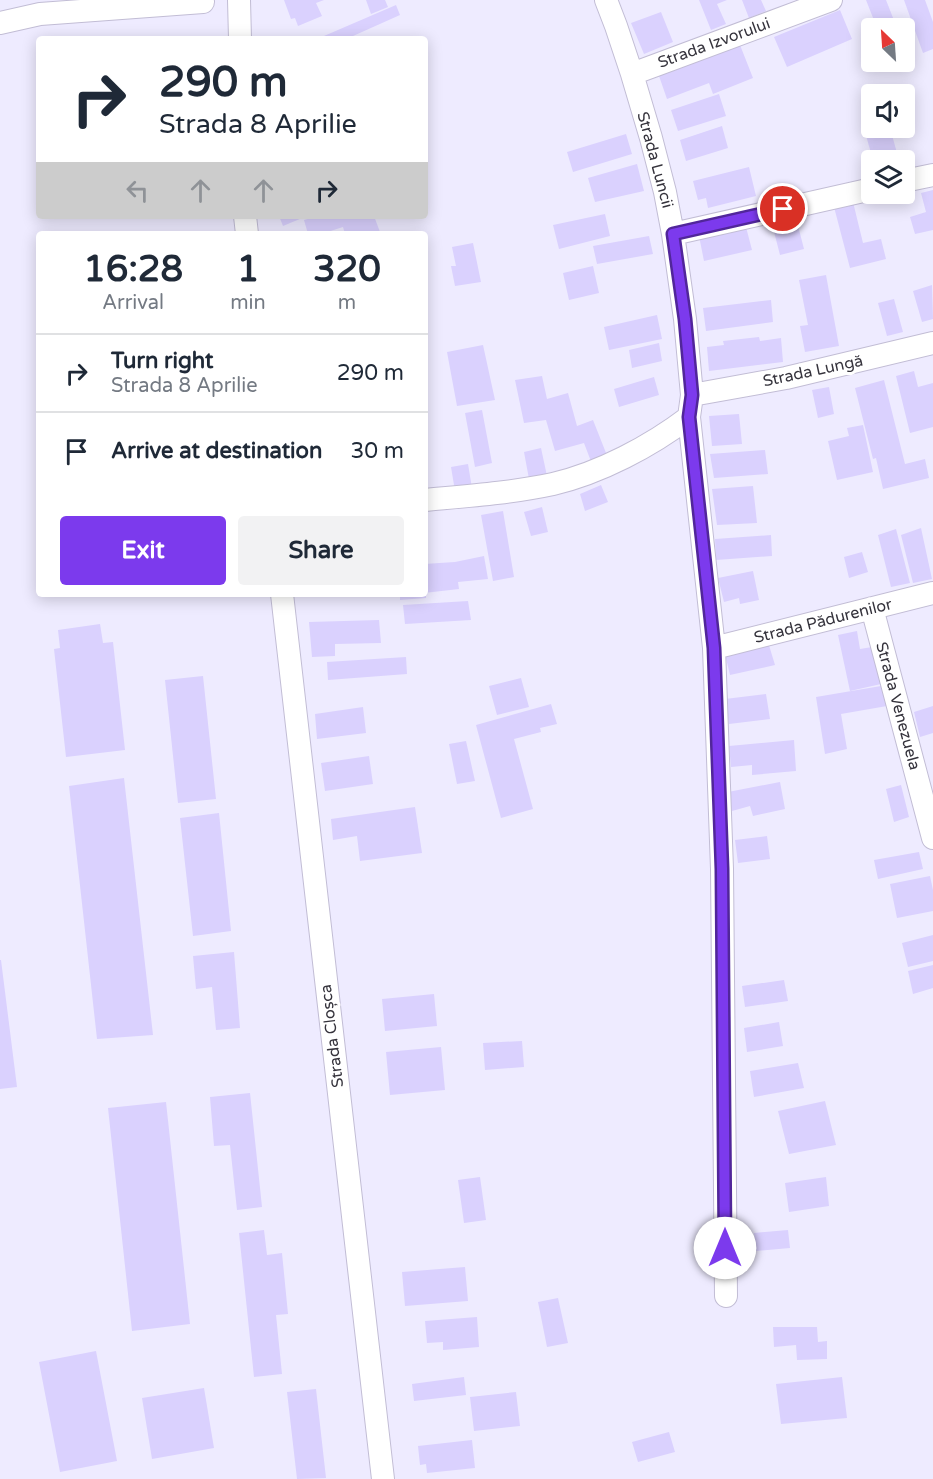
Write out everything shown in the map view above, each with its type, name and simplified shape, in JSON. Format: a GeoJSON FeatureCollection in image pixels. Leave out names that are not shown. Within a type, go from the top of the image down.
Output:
{"type":"FeatureCollection","features":[{"type":"Feature","properties":{"kind":"street"},"geometry":{"type":"LineString","coordinates":[[239,0],[240,36]]}},
{"type":"Feature","properties":{"kind":"street","name":"Strada Luncii"},"geometry":{"type":"LineString","coordinates":[[606,0],[632,74],[662,181],[673,234],[685,319],[690,406],[714,648],[722,869],[726,1296]]}},
{"type":"Feature","properties":{"kind":"street","name":"Strada Izvorului"},"geometry":{"type":"LineString","coordinates":[[632,74],[831,0]]}},
{"type":"Feature","properties":{"kind":"street"},"geometry":{"type":"LineString","coordinates":[[0,23],[40,14],[210,1]]}},
{"type":"Feature","properties":{"kind":"street"},"geometry":{"type":"LineString","coordinates":[[915,179],[933,175]]}},
{"type":"Feature","properties":{"kind":"street"},"geometry":{"type":"LineString","coordinates":[[673,234],[861,191]]}},
{"type":"Feature","properties":{"kind":"street","name":"Strada Lungă"},"geometry":{"type":"LineString","coordinates":[[690,406],[786,378],[933,343]]}},
{"type":"Feature","properties":{"kind":"street"},"geometry":{"type":"LineString","coordinates":[[428,500],[531,488],[578,477],[613,462],[670,431],[690,406]]}},
{"type":"Feature","properties":{"kind":"street","name":"Strada Pădurenilor"},"geometry":{"type":"LineString","coordinates":[[714,648],[933,593]]}},
{"type":"Feature","properties":{"kind":"street","name":"Strada Cloșca"},"geometry":{"type":"LineString","coordinates":[[282,597],[383,1479]]}},
{"type":"Feature","properties":{"kind":"street","name":"Strada Venezuela"},"geometry":{"type":"LineString","coordinates":[[872,608],[931,825]]}},
{"type":"Feature","properties":{"kind":"building"},"geometry":{"type":"Polygon","coordinates":[[[284,0],[324,0],[316,3],[322,16],[298,26],[295,18],[291,19],[284,0]]]}},
{"type":"Feature","properties":{"kind":"building"},"geometry":{"type":"Polygon","coordinates":[[[366,0],[385,0],[388,7],[371,14],[366,0]]]}},
{"type":"Feature","properties":{"kind":"building"},"geometry":{"type":"Polygon","coordinates":[[[699,0],[727,0],[717,4],[726,24],[711,30],[699,0]]]}},
{"type":"Feature","properties":{"kind":"building"},"geometry":{"type":"Polygon","coordinates":[[[742,0],[761,0],[766,11],[749,18],[742,0]]]}},
{"type":"Feature","properties":{"kind":"building"},"geometry":{"type":"Polygon","coordinates":[[[866,0],[886,0],[893,18],[873,18],[866,0]]]}},
{"type":"Feature","properties":{"kind":"building"},"geometry":{"type":"Polygon","coordinates":[[[904,0],[925,0],[933,22],[933,49],[923,53],[915,31],[915,18],[910,18],[904,0]]]}},
{"type":"Feature","properties":{"kind":"building"},"geometry":{"type":"Polygon","coordinates":[[[396,5],[400,15],[353,36],[324,36],[396,5]]]}},
{"type":"Feature","properties":{"kind":"building"},"geometry":{"type":"Polygon","coordinates":[[[840,10],[852,39],[787,67],[774,37],[840,10]]]}},
{"type":"Feature","properties":{"kind":"building"},"geometry":{"type":"Polygon","coordinates":[[[661,12],[673,42],[644,54],[631,23],[661,12]]]}},
{"type":"Feature","properties":{"kind":"building"},"geometry":{"type":"Polygon","coordinates":[[[740,45],[753,78],[713,94],[709,83],[667,99],[659,76],[740,45]]]}},
{"type":"Feature","properties":{"kind":"building"},"geometry":{"type":"Polygon","coordinates":[[[719,94],[726,116],[678,131],[671,110],[719,94]]]}},
{"type":"Feature","properties":{"kind":"building"},"geometry":{"type":"Polygon","coordinates":[[[722,126],[728,148],[686,161],[680,140],[722,126]]]}},
{"type":"Feature","properties":{"kind":"building"},"geometry":{"type":"Polygon","coordinates":[[[626,134],[632,154],[573,172],[567,152],[626,134]]]}},
{"type":"Feature","properties":{"kind":"building"},"geometry":{"type":"Polygon","coordinates":[[[867,138],[893,138],[896,150],[870,150],[867,138]]]}},
{"type":"Feature","properties":{"kind":"building"},"geometry":{"type":"Polygon","coordinates":[[[637,164],[644,191],[595,202],[588,178],[637,164]]]}},
{"type":"Feature","properties":{"kind":"building"},"geometry":{"type":"Polygon","coordinates":[[[749,167],[756,196],[708,208],[706,198],[698,200],[693,181],[749,167]]]}},
{"type":"Feature","properties":{"kind":"building"},"geometry":{"type":"Polygon","coordinates":[[[933,190],[933,230],[915,234],[910,217],[926,212],[921,193],[933,190]]]}},
{"type":"Feature","properties":{"kind":"building"},"geometry":{"type":"Polygon","coordinates":[[[853,202],[863,243],[881,239],[886,259],[850,268],[834,207],[853,202]]]}},
{"type":"Feature","properties":{"kind":"building"},"geometry":{"type":"Polygon","coordinates":[[[605,214],[610,236],[559,249],[553,225],[605,214]]]}},
{"type":"Feature","properties":{"kind":"building"},"geometry":{"type":"Polygon","coordinates":[[[795,214],[804,249],[780,255],[771,220],[795,214]]]}},
{"type":"Feature","properties":{"kind":"building"},"geometry":{"type":"Polygon","coordinates":[[[280,219],[300,219],[283,226],[280,219]]]}},
{"type":"Feature","properties":{"kind":"building"},"geometry":{"type":"Polygon","coordinates":[[[375,219],[380,231],[344,231],[343,227],[330,231],[307,231],[304,220],[375,219]]]}},
{"type":"Feature","properties":{"kind":"building"},"geometry":{"type":"Polygon","coordinates":[[[746,227],[752,250],[704,261],[699,236],[746,227]]]}},
{"type":"Feature","properties":{"kind":"building"},"geometry":{"type":"Polygon","coordinates":[[[649,236],[653,254],[597,264],[593,246],[649,236]]]}},
{"type":"Feature","properties":{"kind":"building"},"geometry":{"type":"Polygon","coordinates":[[[473,243],[481,282],[455,286],[451,266],[456,266],[452,247],[473,243]]]}},
{"type":"Feature","properties":{"kind":"building"},"geometry":{"type":"Polygon","coordinates":[[[593,266],[599,293],[569,300],[563,273],[593,266]]]}},
{"type":"Feature","properties":{"kind":"building"},"geometry":{"type":"Polygon","coordinates":[[[826,275],[839,346],[805,352],[800,326],[808,325],[799,280],[826,275]]]}},
{"type":"Feature","properties":{"kind":"building"},"geometry":{"type":"Polygon","coordinates":[[[932,285],[933,319],[922,322],[913,291],[932,285]]]}},
{"type":"Feature","properties":{"kind":"building"},"geometry":{"type":"Polygon","coordinates":[[[894,299],[903,332],[887,336],[878,303],[894,299]]]}},
{"type":"Feature","properties":{"kind":"building"},"geometry":{"type":"Polygon","coordinates":[[[771,300],[773,322],[706,331],[703,308],[771,300]]]}},
{"type":"Feature","properties":{"kind":"building"},"geometry":{"type":"Polygon","coordinates":[[[657,315],[662,339],[609,350],[604,327],[657,315]]]}},
{"type":"Feature","properties":{"kind":"building"},"geometry":{"type":"Polygon","coordinates":[[[759,337],[760,341],[781,338],[783,362],[709,371],[707,347],[724,345],[723,341],[759,337]]]}},
{"type":"Feature","properties":{"kind":"building"},"geometry":{"type":"Polygon","coordinates":[[[659,343],[662,361],[632,368],[629,350],[659,343]]]}},
{"type":"Feature","properties":{"kind":"building"},"geometry":{"type":"Polygon","coordinates":[[[483,345],[495,400],[457,406],[447,352],[483,345]]]}},
{"type":"Feature","properties":{"kind":"building"},"geometry":{"type":"Polygon","coordinates":[[[914,371],[918,387],[933,383],[933,427],[910,433],[896,376],[914,371]]]}},
{"type":"Feature","properties":{"kind":"building"},"geometry":{"type":"Polygon","coordinates":[[[542,376],[547,399],[568,393],[577,426],[593,420],[608,458],[592,464],[584,443],[555,451],[546,420],[524,423],[515,380],[542,376]]]}},
{"type":"Feature","properties":{"kind":"building"},"geometry":{"type":"Polygon","coordinates":[[[654,377],[659,395],[619,407],[614,389],[654,377]]]}},
{"type":"Feature","properties":{"kind":"building"},"geometry":{"type":"Polygon","coordinates":[[[884,380],[905,464],[925,459],[929,478],[883,489],[855,388],[884,380]]]}},
{"type":"Feature","properties":{"kind":"building"},"geometry":{"type":"Polygon","coordinates":[[[829,387],[834,414],[818,418],[812,390],[829,387]]]}},
{"type":"Feature","properties":{"kind":"building"},"geometry":{"type":"Polygon","coordinates":[[[482,410],[492,463],[475,467],[465,413],[482,410]]]}},
{"type":"Feature","properties":{"kind":"building"},"geometry":{"type":"Polygon","coordinates":[[[739,414],[742,444],[712,446],[709,416],[739,414]]]}},
{"type":"Feature","properties":{"kind":"building"},"geometry":{"type":"Polygon","coordinates":[[[863,425],[873,472],[837,480],[828,441],[849,436],[847,428],[863,425]]]}},
{"type":"Feature","properties":{"kind":"building"},"geometry":{"type":"Polygon","coordinates":[[[541,448],[547,476],[529,479],[524,452],[541,448]]]}},
{"type":"Feature","properties":{"kind":"building"},"geometry":{"type":"Polygon","coordinates":[[[765,450],[768,474],[714,478],[710,454],[765,450]]]}},
{"type":"Feature","properties":{"kind":"building"},"geometry":{"type":"Polygon","coordinates":[[[468,464],[472,488],[455,491],[451,467],[468,464]]]}},
{"type":"Feature","properties":{"kind":"building"},"geometry":{"type":"Polygon","coordinates":[[[601,485],[608,502],[585,511],[580,494],[601,485]]]}},
{"type":"Feature","properties":{"kind":"building"},"geometry":{"type":"Polygon","coordinates":[[[753,486],[757,523],[717,525],[712,489],[753,486]]]}},
{"type":"Feature","properties":{"kind":"building"},"geometry":{"type":"Polygon","coordinates":[[[542,507],[548,532],[531,536],[524,512],[542,507]]]}},
{"type":"Feature","properties":{"kind":"building"},"geometry":{"type":"Polygon","coordinates":[[[503,511],[514,577],[493,581],[481,515],[503,511]]]}},
{"type":"Feature","properties":{"kind":"building"},"geometry":{"type":"Polygon","coordinates":[[[921,528],[932,579],[913,583],[901,535],[921,528]]]}},
{"type":"Feature","properties":{"kind":"building"},"geometry":{"type":"Polygon","coordinates":[[[896,529],[910,583],[891,587],[878,535],[896,529]]]}},
{"type":"Feature","properties":{"kind":"building"},"geometry":{"type":"Polygon","coordinates":[[[771,535],[772,556],[716,560],[715,539],[771,535]]]}},
{"type":"Feature","properties":{"kind":"building"},"geometry":{"type":"Polygon","coordinates":[[[862,552],[868,572],[849,578],[844,557],[862,552]]]}},
{"type":"Feature","properties":{"kind":"building"},"geometry":{"type":"Polygon","coordinates":[[[484,556],[488,579],[458,582],[459,589],[428,593],[428,564],[455,562],[484,556]]]}},
{"type":"Feature","properties":{"kind":"building"},"geometry":{"type":"Polygon","coordinates":[[[753,571],[759,600],[740,604],[739,598],[724,602],[718,578],[753,571]]]}},
{"type":"Feature","properties":{"kind":"building"},"geometry":{"type":"Polygon","coordinates":[[[400,597],[426,597],[426,598],[400,600],[400,597]]]}},
{"type":"Feature","properties":{"kind":"building"},"geometry":{"type":"Polygon","coordinates":[[[468,601],[471,620],[405,624],[403,605],[468,601]]]}},
{"type":"Feature","properties":{"kind":"building"},"geometry":{"type":"Polygon","coordinates":[[[379,620],[381,643],[335,644],[335,656],[312,657],[309,622],[379,620]]]}},
{"type":"Feature","properties":{"kind":"building"},"geometry":{"type":"Polygon","coordinates":[[[100,624],[103,643],[113,642],[125,750],[66,757],[54,649],[60,648],[58,630],[100,624]]]}},
{"type":"Feature","properties":{"kind":"building"},"geometry":{"type":"Polygon","coordinates":[[[857,631],[860,649],[872,647],[881,684],[850,691],[838,635],[857,631]]]}},
{"type":"Feature","properties":{"kind":"building"},"geometry":{"type":"Polygon","coordinates":[[[768,642],[775,665],[730,675],[724,650],[768,642]]]}},
{"type":"Feature","properties":{"kind":"building"},"geometry":{"type":"Polygon","coordinates":[[[406,657],[407,674],[328,680],[327,662],[406,657]]]}},
{"type":"Feature","properties":{"kind":"building"},"geometry":{"type":"Polygon","coordinates":[[[203,676],[216,799],[178,803],[165,680],[203,676]]]}},
{"type":"Feature","properties":{"kind":"building"},"geometry":{"type":"Polygon","coordinates":[[[521,678],[529,707],[497,715],[489,686],[521,678]]]}},
{"type":"Feature","properties":{"kind":"building"},"geometry":{"type":"Polygon","coordinates":[[[881,686],[887,706],[841,714],[847,749],[825,754],[816,697],[881,686]]]}},
{"type":"Feature","properties":{"kind":"building"},"geometry":{"type":"Polygon","coordinates":[[[766,694],[770,719],[729,724],[725,699],[766,694]]]}},
{"type":"Feature","properties":{"kind":"building"},"geometry":{"type":"Polygon","coordinates":[[[551,704],[557,724],[540,728],[541,732],[514,739],[533,809],[501,818],[476,725],[551,704]]]}},
{"type":"Feature","properties":{"kind":"building"},"geometry":{"type":"Polygon","coordinates":[[[933,706],[933,733],[920,737],[914,712],[933,706]]]}},
{"type":"Feature","properties":{"kind":"building"},"geometry":{"type":"Polygon","coordinates":[[[363,707],[366,733],[317,739],[315,714],[363,707]]]}},
{"type":"Feature","properties":{"kind":"building"},"geometry":{"type":"Polygon","coordinates":[[[794,740],[796,771],[752,775],[752,765],[731,767],[729,746],[794,740]]]}},
{"type":"Feature","properties":{"kind":"building"},"geometry":{"type":"Polygon","coordinates":[[[466,741],[475,781],[457,784],[449,744],[466,741]]]}},
{"type":"Feature","properties":{"kind":"building"},"geometry":{"type":"Polygon","coordinates":[[[369,756],[373,784],[325,791],[321,763],[369,756]]]}},
{"type":"Feature","properties":{"kind":"building"},"geometry":{"type":"Polygon","coordinates":[[[124,778],[153,1035],[97,1039],[69,786],[124,778]]]}},
{"type":"Feature","properties":{"kind":"building"},"geometry":{"type":"Polygon","coordinates":[[[780,782],[785,809],[753,816],[750,806],[732,811],[728,792],[780,782]]]}},
{"type":"Feature","properties":{"kind":"building"},"geometry":{"type":"Polygon","coordinates":[[[901,785],[909,817],[894,822],[886,789],[901,785]]]}},
{"type":"Feature","properties":{"kind":"building"},"geometry":{"type":"Polygon","coordinates":[[[415,807],[422,853],[360,861],[357,836],[333,840],[331,819],[415,807]]]}},
{"type":"Feature","properties":{"kind":"building"},"geometry":{"type":"Polygon","coordinates":[[[219,813],[231,931],[193,936],[180,818],[219,813]]]}},
{"type":"Feature","properties":{"kind":"building"},"geometry":{"type":"Polygon","coordinates":[[[767,836],[770,859],[738,863],[735,840],[767,836]]]}},
{"type":"Feature","properties":{"kind":"building"},"geometry":{"type":"Polygon","coordinates":[[[919,852],[923,869],[878,879],[874,860],[919,852]]]}},
{"type":"Feature","properties":{"kind":"building"},"geometry":{"type":"Polygon","coordinates":[[[930,876],[933,911],[897,918],[890,884],[930,876]]]}},
{"type":"Feature","properties":{"kind":"building"},"geometry":{"type":"Polygon","coordinates":[[[933,935],[933,961],[908,967],[902,943],[933,935]]]}},
{"type":"Feature","properties":{"kind":"building"},"geometry":{"type":"Polygon","coordinates":[[[234,952],[240,1028],[216,1030],[212,987],[196,989],[193,956],[234,952]]]}},
{"type":"Feature","properties":{"kind":"building"},"geometry":{"type":"Polygon","coordinates":[[[0,960],[17,1087],[0,1089],[0,960]]]}},
{"type":"Feature","properties":{"kind":"building"},"geometry":{"type":"Polygon","coordinates":[[[933,965],[933,988],[913,994],[908,971],[933,965]]]}},
{"type":"Feature","properties":{"kind":"building"},"geometry":{"type":"Polygon","coordinates":[[[784,980],[788,1001],[745,1007],[742,986],[784,980]]]}},
{"type":"Feature","properties":{"kind":"building"},"geometry":{"type":"Polygon","coordinates":[[[434,994],[437,1026],[385,1031],[382,999],[434,994]]]}},
{"type":"Feature","properties":{"kind":"building"},"geometry":{"type":"Polygon","coordinates":[[[779,1022],[783,1046],[747,1052],[744,1028],[779,1022]]]}},
{"type":"Feature","properties":{"kind":"building"},"geometry":{"type":"Polygon","coordinates":[[[522,1041],[524,1067],[485,1070],[483,1043],[522,1041]]]}},
{"type":"Feature","properties":{"kind":"building"},"geometry":{"type":"Polygon","coordinates":[[[441,1047],[445,1090],[390,1095],[386,1052],[441,1047]]]}},
{"type":"Feature","properties":{"kind":"building"},"geometry":{"type":"Polygon","coordinates":[[[798,1063],[804,1088],[754,1097],[750,1071],[798,1063]]]}},
{"type":"Feature","properties":{"kind":"building"},"geometry":{"type":"Polygon","coordinates":[[[250,1093],[262,1207],[237,1210],[230,1145],[214,1146],[210,1097],[250,1093]]]}},
{"type":"Feature","properties":{"kind":"building"},"geometry":{"type":"Polygon","coordinates":[[[825,1101],[836,1145],[789,1154],[778,1111],[825,1101]]]}},
{"type":"Feature","properties":{"kind":"building"},"geometry":{"type":"Polygon","coordinates":[[[166,1102],[190,1324],[132,1331],[108,1108],[166,1102]]]}},
{"type":"Feature","properties":{"kind":"building"},"geometry":{"type":"Polygon","coordinates":[[[480,1177],[486,1220],[464,1223],[458,1180],[480,1177]]]}},
{"type":"Feature","properties":{"kind":"building"},"geometry":{"type":"Polygon","coordinates":[[[826,1177],[829,1206],[789,1212],[785,1183],[826,1177]]]}},
{"type":"Feature","properties":{"kind":"building"},"geometry":{"type":"Polygon","coordinates":[[[264,1230],[267,1255],[282,1253],[288,1314],[276,1315],[282,1374],[254,1377],[239,1233],[264,1230]]]}},
{"type":"Feature","properties":{"kind":"building"},"geometry":{"type":"Polygon","coordinates":[[[788,1230],[790,1248],[756,1251],[754,1233],[788,1230]]]}},
{"type":"Feature","properties":{"kind":"building"},"geometry":{"type":"Polygon","coordinates":[[[465,1267],[468,1301],[405,1306],[402,1272],[465,1267]]]}},
{"type":"Feature","properties":{"kind":"building"},"geometry":{"type":"Polygon","coordinates":[[[558,1298],[568,1343],[547,1347],[538,1302],[558,1298]]]}},
{"type":"Feature","properties":{"kind":"building"},"geometry":{"type":"Polygon","coordinates":[[[477,1317],[479,1347],[443,1350],[443,1342],[427,1343],[425,1321],[477,1317]]]}},
{"type":"Feature","properties":{"kind":"building"},"geometry":{"type":"Polygon","coordinates":[[[773,1327],[817,1327],[818,1342],[827,1341],[827,1359],[797,1360],[796,1345],[774,1347],[773,1327]]]}},
{"type":"Feature","properties":{"kind":"building"},"geometry":{"type":"Polygon","coordinates":[[[96,1351],[117,1461],[60,1472],[39,1362],[96,1351]]]}},
{"type":"Feature","properties":{"kind":"building"},"geometry":{"type":"Polygon","coordinates":[[[464,1377],[466,1395],[414,1401],[412,1384],[464,1377]]]}},
{"type":"Feature","properties":{"kind":"building"},"geometry":{"type":"Polygon","coordinates":[[[842,1377],[847,1418],[781,1424],[776,1384],[842,1377]]]}},
{"type":"Feature","properties":{"kind":"building"},"geometry":{"type":"Polygon","coordinates":[[[204,1388],[214,1448],[152,1459],[142,1398],[204,1388]]]}},
{"type":"Feature","properties":{"kind":"building"},"geometry":{"type":"Polygon","coordinates":[[[316,1389],[326,1478],[297,1479],[287,1392],[316,1389]]]}},
{"type":"Feature","properties":{"kind":"building"},"geometry":{"type":"Polygon","coordinates":[[[516,1392],[520,1426],[474,1431],[470,1397],[516,1392]]]}},
{"type":"Feature","properties":{"kind":"building"},"geometry":{"type":"Polygon","coordinates":[[[669,1432],[675,1452],[638,1462],[632,1442],[669,1432]]]}},
{"type":"Feature","properties":{"kind":"building"},"geometry":{"type":"Polygon","coordinates":[[[472,1440],[475,1468],[427,1473],[426,1464],[420,1465],[418,1446],[472,1440]]]}},
{"type":"Feature","properties":{"kind":"route"},"geometry":{"type":"LineString","coordinates":[[725,1248],[722,869],[714,648],[689,417],[692,395],[685,319],[673,234],[783,209]]}}]}
